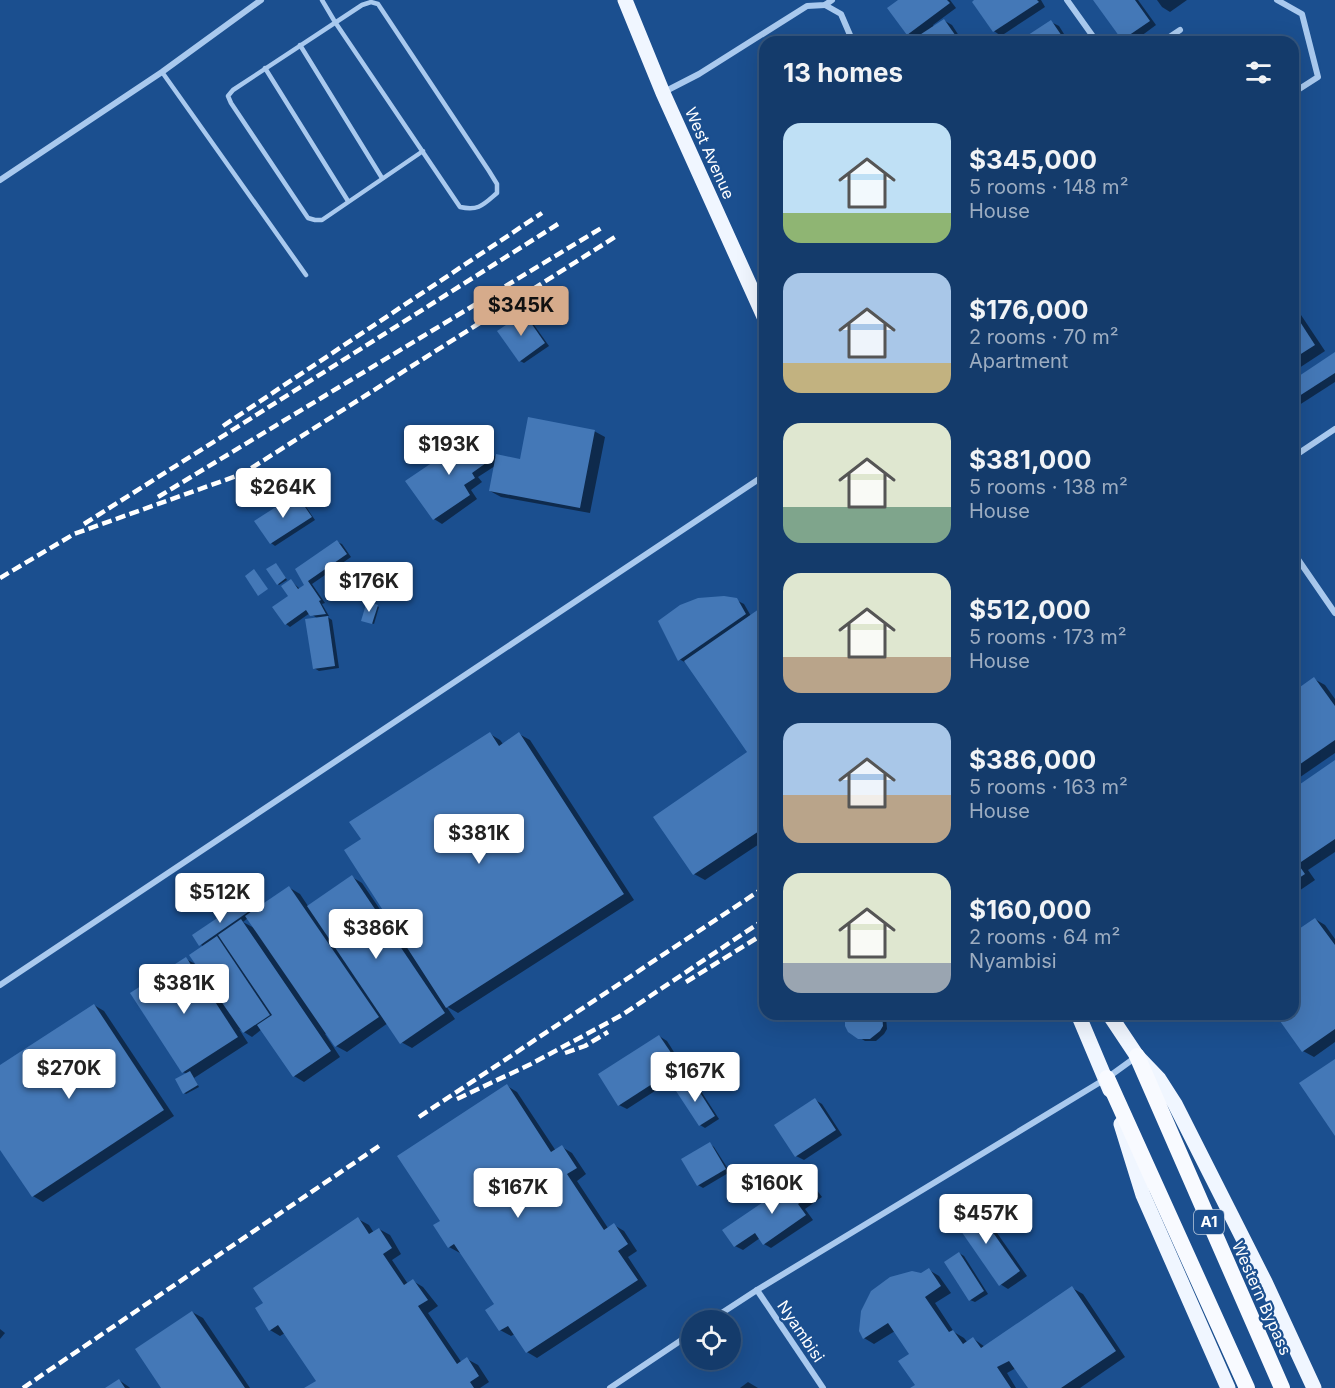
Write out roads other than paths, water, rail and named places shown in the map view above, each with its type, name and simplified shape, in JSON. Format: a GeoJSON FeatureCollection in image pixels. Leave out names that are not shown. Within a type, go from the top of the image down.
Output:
{"type":"FeatureCollection","features":[{"type":"Feature","properties":{"kind":"highway","name":"Western Bypass"},"geometry":{"type":"LineString","coordinates":[[1137,1056],[1281,1388]]}},
{"type":"Feature","properties":{"kind":"highway","name":"A1"},"geometry":{"type":"LineString","coordinates":[[1107,1078],[1247,1388]]}},
{"type":"Feature","properties":{"kind":"main road","name":"West Avenue"},"geometry":{"type":"LineString","coordinates":[[625,0],[663,93],[759,306]]}},
{"type":"Feature","properties":{"kind":"main road"},"geometry":{"type":"LineString","coordinates":[[1081,1020],[1107,1078],[1143,1195],[1228,1388]]}},
{"type":"Feature","properties":{"kind":"main road"},"geometry":{"type":"LineString","coordinates":[[1113,1020],[1137,1056],[1159,1079],[1175,1104],[1265,1282],[1314,1388]]}},
{"type":"Feature","properties":{"kind":"street"},"geometry":{"type":"LineString","coordinates":[[0,180],[162,72],[261,0]]}},
{"type":"Feature","properties":{"kind":"street"},"geometry":{"type":"LineString","coordinates":[[759,36],[807,6],[825,5],[832,0]]}},
{"type":"Feature","properties":{"kind":"street"},"geometry":{"type":"LineString","coordinates":[[1067,0],[1093,36]]}},
{"type":"Feature","properties":{"kind":"street"},"geometry":{"type":"LineString","coordinates":[[1277,0],[1302,14],[1318,77],[1299,89]]}},
{"type":"Feature","properties":{"kind":"street"},"geometry":{"type":"LineString","coordinates":[[825,5],[841,14],[851,36]]}},
{"type":"Feature","properties":{"kind":"street"},"geometry":{"type":"LineString","coordinates":[[1171,36],[1180,30]]}},
{"type":"Feature","properties":{"kind":"street"},"geometry":{"type":"LineString","coordinates":[[663,93],[699,74],[759,36]]}},
{"type":"Feature","properties":{"kind":"street"},"geometry":{"type":"LineString","coordinates":[[1299,454],[1335,429]]}},
{"type":"Feature","properties":{"kind":"street"},"geometry":{"type":"LineString","coordinates":[[0,985],[759,479]]}},
{"type":"Feature","properties":{"kind":"street"},"geometry":{"type":"LineString","coordinates":[[1299,561],[1335,613]]}},
{"type":"Feature","properties":{"kind":"street"},"geometry":{"type":"LineString","coordinates":[[726,1310],[1107,1078],[1137,1056]]}},
{"type":"Feature","properties":{"kind":"street","name":"Nyambisi"},"geometry":{"type":"LineString","coordinates":[[757,1290],[823,1388]]}},
{"type":"Feature","properties":{"kind":"street"},"geometry":{"type":"LineString","coordinates":[[610,1388],[681,1340]]}},
{"type":"Feature","properties":{"kind":"lane"},"geometry":{"type":"LineString","coordinates":[[322,0],[335,22],[423,151],[460,207],[473,210],[496,193],[497,184],[378,4],[371,2],[362,5],[335,22],[232,90],[228,96],[231,103],[308,218],[315,220],[322,220],[423,151]]}},
{"type":"Feature","properties":{"kind":"lane"},"geometry":{"type":"LineString","coordinates":[[300,45],[382,178]]}},
{"type":"Feature","properties":{"kind":"lane"},"geometry":{"type":"LineString","coordinates":[[265,68],[348,201]]}},
{"type":"Feature","properties":{"kind":"lane"},"geometry":{"type":"LineString","coordinates":[[162,72],[306,275]]}},
{"type":"Feature","properties":{"kind":"railway"},"geometry":{"type":"LineString","coordinates":[[223,426],[542,213]]}},
{"type":"Feature","properties":{"kind":"railway"},"geometry":{"type":"LineString","coordinates":[[84,524],[558,224]]}},
{"type":"Feature","properties":{"kind":"railway"},"geometry":{"type":"LineString","coordinates":[[158,497],[603,227]]}},
{"type":"Feature","properties":{"kind":"railway"},"geometry":{"type":"LineString","coordinates":[[0,578],[74,534],[242,474],[615,237]]}},
{"type":"Feature","properties":{"kind":"railway"},"geometry":{"type":"LineString","coordinates":[[419,1117],[759,891]]}},
{"type":"Feature","properties":{"kind":"railway"},"geometry":{"type":"LineString","coordinates":[[457,1099],[531,1064],[622,1015],[759,923]]}},
{"type":"Feature","properties":{"kind":"railway"},"geometry":{"type":"LineString","coordinates":[[686,982],[759,937]]}},
{"type":"Feature","properties":{"kind":"railway"},"geometry":{"type":"LineString","coordinates":[[565,1053],[585,1046],[608,1032]]}},
{"type":"Feature","properties":{"kind":"railway"},"geometry":{"type":"LineString","coordinates":[[23,1388],[379,1146]]}}]}
